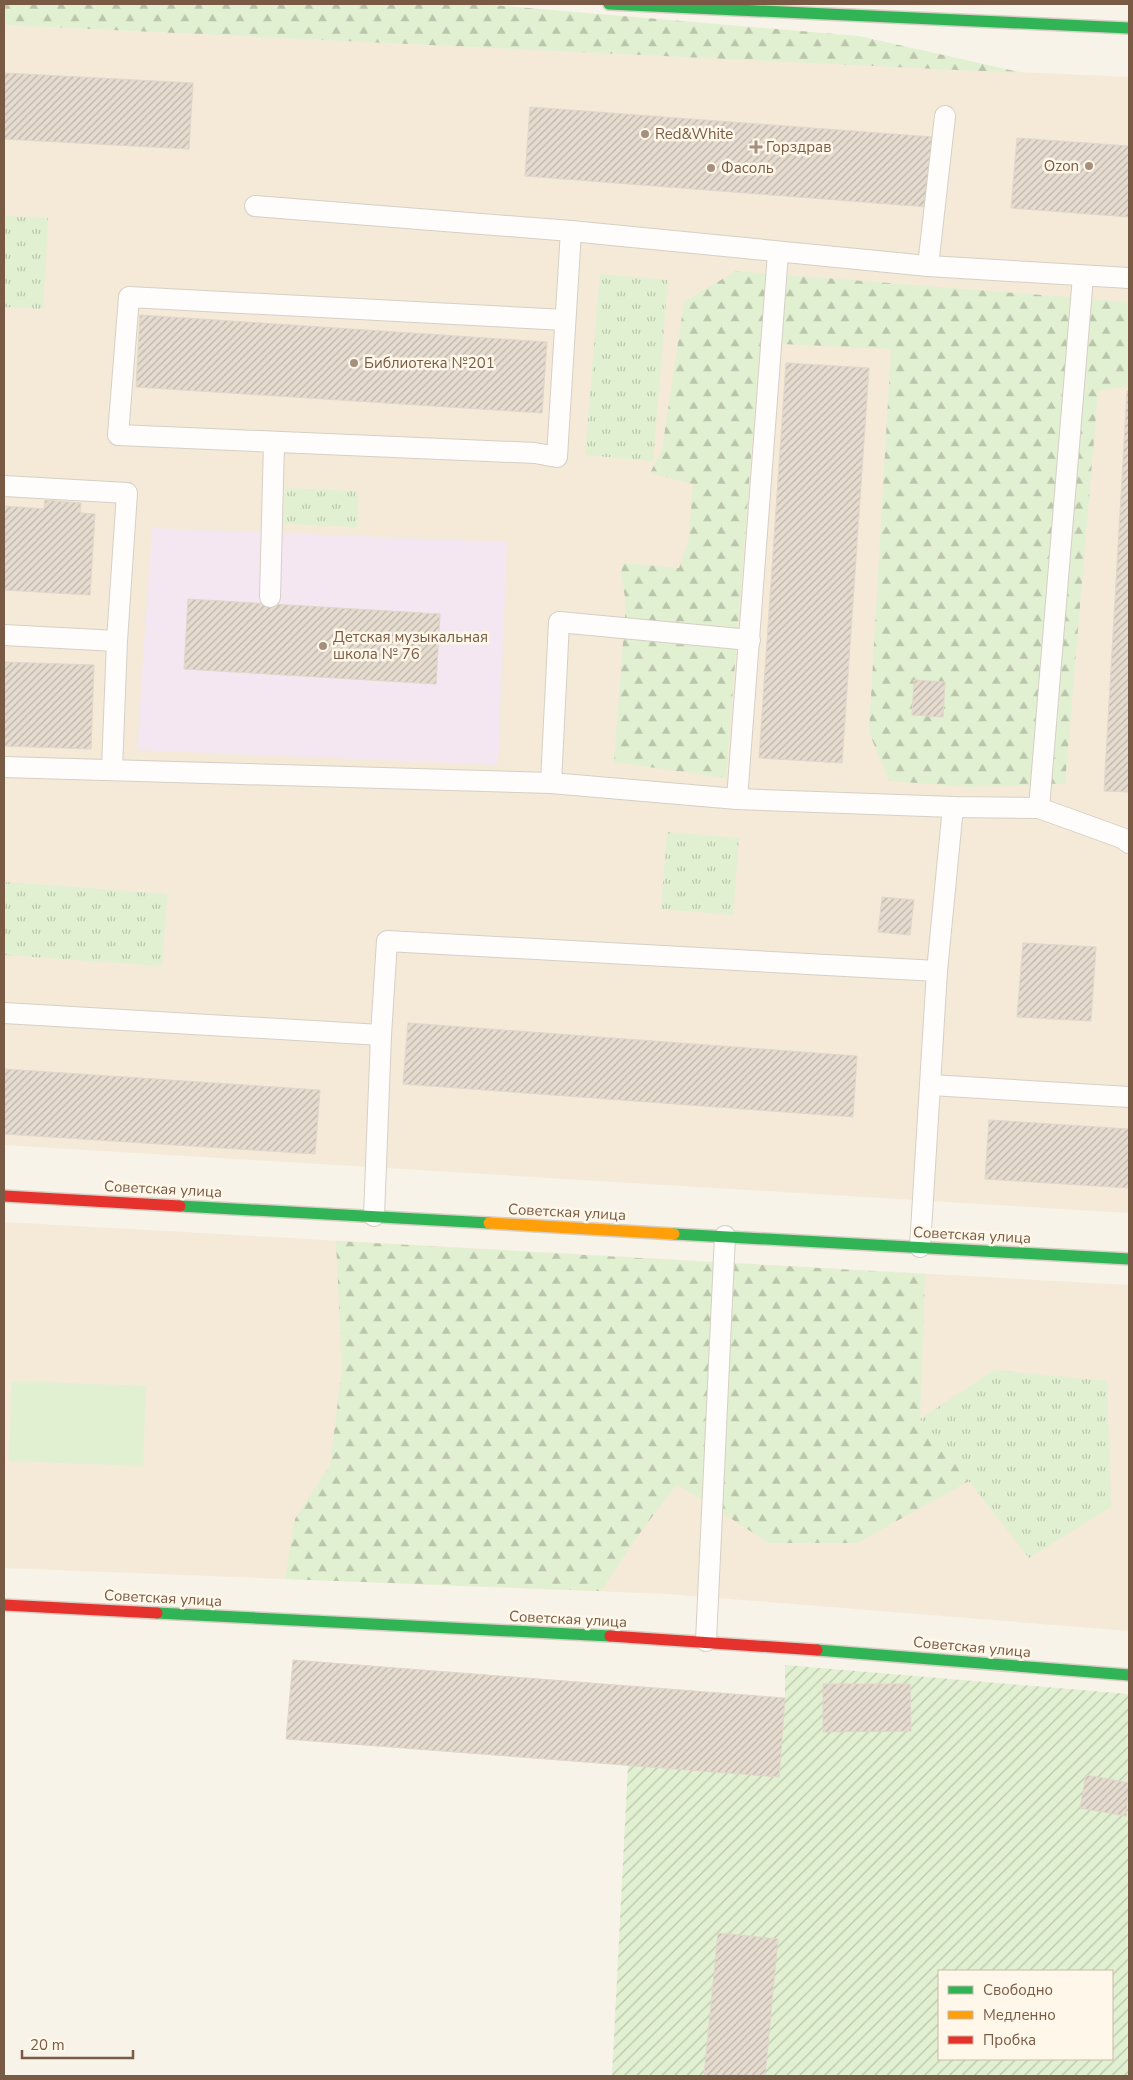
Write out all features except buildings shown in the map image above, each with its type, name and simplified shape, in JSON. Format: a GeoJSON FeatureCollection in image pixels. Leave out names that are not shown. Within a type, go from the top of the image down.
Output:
{"type":"FeatureCollection","features":[{"type":"Feature","properties":{"kind":"street"},"geometry":{"type":"LineString","coordinates":[[610,4],[1129,28]]}},
{"type":"Feature","properties":{"kind":"street","name":"Советская улица"},"geometry":{"type":"LineString","coordinates":[[4,1196],[1129,1259]]}},
{"type":"Feature","properties":{"kind":"street","name":"Советская улица"},"geometry":{"type":"LineString","coordinates":[[4,1606],[706,1641],[1129,1675]]}},
{"type":"Feature","properties":{"kind":"lane"},"geometry":{"type":"LineString","coordinates":[[928,266],[944,116]]}},
{"type":"Feature","properties":{"kind":"lane"},"geometry":{"type":"LineString","coordinates":[[255,206],[571,231],[778,253],[928,266],[1129,278]]}},
{"type":"Feature","properties":{"kind":"lane"},"geometry":{"type":"LineString","coordinates":[[565,320],[129,297],[118,435],[535,453],[557,457],[571,231]]}},
{"type":"Feature","properties":{"kind":"lane"},"geometry":{"type":"LineString","coordinates":[[737,800],[778,253]]}},
{"type":"Feature","properties":{"kind":"lane"},"geometry":{"type":"LineString","coordinates":[[1039,808],[1083,276]]}},
{"type":"Feature","properties":{"kind":"lane"},"geometry":{"type":"LineString","coordinates":[[270,597],[274,443]]}},
{"type":"Feature","properties":{"kind":"lane"},"geometry":{"type":"LineString","coordinates":[[4,486],[127,493],[112,768]]}},
{"type":"Feature","properties":{"kind":"lane"},"geometry":{"type":"LineString","coordinates":[[551,783],[559,622],[750,640]]}},
{"type":"Feature","properties":{"kind":"lane"},"geometry":{"type":"LineString","coordinates":[[4,635],[118,641]]}},
{"type":"Feature","properties":{"kind":"lane"},"geometry":{"type":"LineString","coordinates":[[4,767],[112,768],[551,783],[737,800],[1039,808],[1122,838],[1129,844]]}},
{"type":"Feature","properties":{"kind":"lane"},"geometry":{"type":"LineString","coordinates":[[920,1247],[937,971],[953,807]]}},
{"type":"Feature","properties":{"kind":"lane"},"geometry":{"type":"LineString","coordinates":[[374,1216],[381,1035],[387,941],[937,971]]}},
{"type":"Feature","properties":{"kind":"lane"},"geometry":{"type":"LineString","coordinates":[[4,1012],[381,1035]]}},
{"type":"Feature","properties":{"kind":"lane"},"geometry":{"type":"LineString","coordinates":[[931,1085],[1129,1097]]}},
{"type":"Feature","properties":{"kind":"lane"},"geometry":{"type":"LineString","coordinates":[[706,1641],[725,1236]]}},
{"type":"Feature","properties":{"kind":"shaded area"},"geometry":{"type":"Polygon","coordinates":[[[4,25],[1129,77],[1129,1213],[4,1145],[4,25]]]}},
{"type":"Feature","properties":{"kind":"shaded area","name":"Детская музыкальная школа № 76"},"geometry":{"type":"Polygon","coordinates":[[[152,528],[507,542],[498,765],[137,750],[152,528]]]}},
{"type":"Feature","properties":{"kind":"shaded area"},"geometry":{"type":"Polygon","coordinates":[[[4,1222],[1129,1285],[1129,1631],[669,1594],[4,1568],[4,1222]]]}},
{"type":"Feature","properties":{"kind":"green space"},"geometry":{"type":"Polygon","coordinates":[[[4,4],[480,4],[859,36],[1023,73],[4,25],[4,4]]]}},
{"type":"Feature","properties":{"kind":"green space"},"geometry":{"type":"Polygon","coordinates":[[[4,216],[48,218],[43,309],[4,307],[4,216]]]}},
{"type":"Feature","properties":{"kind":"green space"},"geometry":{"type":"Polygon","coordinates":[[[736,271],[1129,302],[1129,386],[1098,391],[1065,784],[973,787],[889,781],[869,732],[891,349],[760,343],[726,778],[614,762],[626,603],[621,574],[623,563],[679,568],[689,538],[693,484],[650,473],[662,450],[684,302],[736,271]]]}},
{"type":"Feature","properties":{"kind":"green space"},"geometry":{"type":"Polygon","coordinates":[[[600,274],[668,280],[653,461],[585,455],[600,274]]]}},
{"type":"Feature","properties":{"kind":"green space"},"geometry":{"type":"Polygon","coordinates":[[[285,488],[358,491],[357,527],[284,524],[285,488]]]}},
{"type":"Feature","properties":{"kind":"green space"},"geometry":{"type":"Polygon","coordinates":[[[667,832],[739,838],[733,915],[661,909],[667,832]]]}},
{"type":"Feature","properties":{"kind":"green space"},"geometry":{"type":"Polygon","coordinates":[[[6,882],[167,894],[162,966],[4,955],[6,882]]]}},
{"type":"Feature","properties":{"kind":"green space"},"geometry":{"type":"Polygon","coordinates":[[[336,1241],[925,1274],[920,1419],[969,1481],[857,1543],[769,1543],[677,1484],[636,1538],[601,1591],[285,1579],[295,1519],[330,1465],[342,1368],[336,1241]]]}},
{"type":"Feature","properties":{"kind":"green space"},"geometry":{"type":"Polygon","coordinates":[[[994,1370],[1107,1381],[1111,1507],[1029,1558],[920,1419],[994,1370]]]}},
{"type":"Feature","properties":{"kind":"green space"},"geometry":{"type":"Polygon","coordinates":[[[12,1381],[146,1386],[143,1466],[9,1461],[12,1381]]]}},
{"type":"Feature","properties":{"kind":"green space"},"geometry":{"type":"Polygon","coordinates":[[[785,1665],[1129,1694],[1129,2076],[612,2076],[628,1765],[785,1698],[785,1665]]]}},
{"type":"Feature","properties":{"kind":"traffic: fast"},"geometry":{"type":"LineString","coordinates":[[609,4],[1129,28]]}},
{"type":"Feature","properties":{"kind":"traffic: fast"},"geometry":{"type":"LineString","coordinates":[[180,1206],[489,1223]]}},
{"type":"Feature","properties":{"kind":"traffic: fast"},"geometry":{"type":"LineString","coordinates":[[674,1234],[1129,1259]]}},
{"type":"Feature","properties":{"kind":"traffic: fast"},"geometry":{"type":"LineString","coordinates":[[157,1613],[610,1636]]}},
{"type":"Feature","properties":{"kind":"traffic: fast"},"geometry":{"type":"LineString","coordinates":[[817,1650],[1129,1675]]}},
{"type":"Feature","properties":{"kind":"traffic: slow"},"geometry":{"type":"LineString","coordinates":[[489,1223],[674,1234]]}},
{"type":"Feature","properties":{"kind":"traffic: jam"},"geometry":{"type":"LineString","coordinates":[[4,1196],[180,1206]]}},
{"type":"Feature","properties":{"kind":"traffic: jam"},"geometry":{"type":"LineString","coordinates":[[4,1605],[157,1613]]}},
{"type":"Feature","properties":{"kind":"traffic: jam"},"geometry":{"type":"LineString","coordinates":[[610,1636],[817,1650]]}},
{"type":"Feature","properties":{"kind":"place","name":"Red&White"},"geometry":{"type":"Point","coordinates":[645,134]}},
{"type":"Feature","properties":{"kind":"place","name":"Горздрав"},"geometry":{"type":"Point","coordinates":[756,147]}},
{"type":"Feature","properties":{"kind":"place","name":"Ozon"},"geometry":{"type":"Point","coordinates":[1089,166]}},
{"type":"Feature","properties":{"kind":"place","name":"Фасоль"},"geometry":{"type":"Point","coordinates":[711,168]}},
{"type":"Feature","properties":{"kind":"place","name":"Библиотека №201"},"geometry":{"type":"Point","coordinates":[354,363]}},
{"type":"Feature","properties":{"kind":"place","name":"Детская музыкальная школа № 76"},"geometry":{"type":"Point","coordinates":[323,646]}}]}
